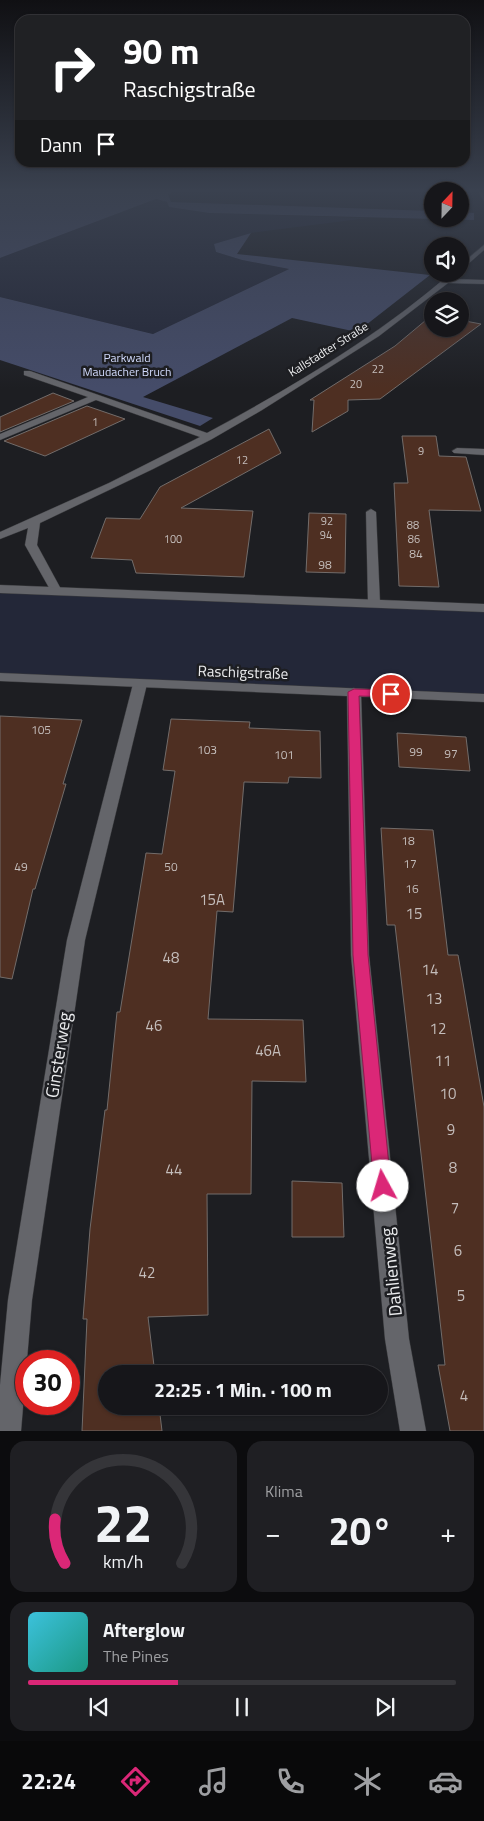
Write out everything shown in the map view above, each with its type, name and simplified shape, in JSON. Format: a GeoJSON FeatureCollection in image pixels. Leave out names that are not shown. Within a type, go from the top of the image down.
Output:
{"type":"FeatureCollection","features":[{"type":"Feature","properties":{"kind":"street","name":"Kallstadter Straße"},"geometry":{"type":"LineString","coordinates":[[0,536],[35,521],[209,436],[373,339],[445,282]]}},
{"type":"Feature","properties":{"kind":"street"},"geometry":{"type":"LineString","coordinates":[[469,282],[484,282]]}},
{"type":"Feature","properties":{"kind":"street"},"geometry":{"type":"LineString","coordinates":[[27,373],[209,436]]}},
{"type":"Feature","properties":{"kind":"street"},"geometry":{"type":"LineString","coordinates":[[0,437],[96,397]]}},
{"type":"Feature","properties":{"kind":"street"},"geometry":{"type":"LineString","coordinates":[[457,451],[484,452]]}},
{"type":"Feature","properties":{"kind":"street"},"geometry":{"type":"LineString","coordinates":[[371,512],[374,603]]}},
{"type":"Feature","properties":{"kind":"street"},"geometry":{"type":"LineString","coordinates":[[35,521],[31,545],[56,591]]}},
{"type":"Feature","properties":{"kind":"street"},"geometry":{"type":"LineString","coordinates":[[0,588],[484,608]]}},
{"type":"Feature","properties":{"kind":"street","name":"Raschigstraße"},"geometry":{"type":"LineString","coordinates":[[0,677],[484,698]]}},
{"type":"Feature","properties":{"kind":"street","name":"Ginsterweg"},"geometry":{"type":"LineString","coordinates":[[8,1431],[20,1300],[76,940],[140,684]]}},
{"type":"Feature","properties":{"kind":"street","name":"Dahlienweg"},"geometry":{"type":"LineString","coordinates":[[354,692],[360,955],[398,1339],[413,1431]]}},
{"type":"Feature","properties":{"kind":"shaded area"},"geometry":{"type":"Polygon","coordinates":[[[6,256],[228,256],[289,269],[153,334],[0,297],[0,258],[6,256]]]}},
{"type":"Feature","properties":{"kind":"shaded area"},"geometry":{"type":"Polygon","coordinates":[[[0,589],[484,608],[484,698],[0,677],[0,589]]]}},
{"type":"Feature","properties":{"kind":"green space","name":"Parkwald Maudacher Bruch"},"geometry":{"type":"Polygon","coordinates":[[[228,256],[253,256],[424,274],[424,280],[357,332],[292,318],[143,397],[213,418],[200,426],[0,360],[0,297],[153,334],[289,269],[228,256]]]}},
{"type":"Feature","properties":{"kind":"building"},"geometry":{"type":"Polygon","coordinates":[[[424,322],[424,337],[463,337],[380,399],[348,400],[348,411],[312,432],[314,400],[310,400],[395,346],[424,322]]]}},
{"type":"Feature","properties":{"kind":"building"},"geometry":{"type":"Polygon","coordinates":[[[469,322],[481,324],[469,333],[469,322]]]}},
{"type":"Feature","properties":{"kind":"building"},"geometry":{"type":"Polygon","coordinates":[[[53,393],[74,401],[0,432],[0,417],[53,393]]]}},
{"type":"Feature","properties":{"kind":"building"},"geometry":{"type":"Polygon","coordinates":[[[87,406],[125,419],[45,456],[4,441],[87,406]]]}},
{"type":"Feature","properties":{"kind":"building"},"geometry":{"type":"Polygon","coordinates":[[[269,429],[281,453],[181,508],[253,511],[244,577],[136,573],[132,560],[91,558],[106,518],[140,519],[160,487],[269,429]]]}},
{"type":"Feature","properties":{"kind":"building"},"geometry":{"type":"Polygon","coordinates":[[[402,436],[436,436],[439,456],[466,457],[481,511],[429,510],[439,587],[399,586],[394,483],[408,483],[402,436]]]}},
{"type":"Feature","properties":{"kind":"building"},"geometry":{"type":"Polygon","coordinates":[[[309,513],[346,514],[345,573],[306,572],[309,513]]]}},
{"type":"Feature","properties":{"kind":"building"},"geometry":{"type":"Polygon","coordinates":[[[0,716],[82,720],[63,784],[66,784],[35,889],[33,889],[12,979],[0,977],[0,716]]]}},
{"type":"Feature","properties":{"kind":"building"},"geometry":{"type":"Polygon","coordinates":[[[171,719],[250,722],[249,728],[320,731],[321,778],[289,777],[288,783],[244,782],[233,912],[217,911],[208,1019],[303,1020],[306,1082],[252,1081],[251,1194],[207,1194],[208,1315],[148,1317],[154,1365],[98,1365],[98,1415],[160,1415],[162,1431],[82,1431],[87,1319],[83,1319],[90,1229],[105,1110],[107,1110],[117,1012],[120,1012],[146,853],[162,854],[175,771],[163,770],[171,719]]]}},
{"type":"Feature","properties":{"kind":"building"},"geometry":{"type":"Polygon","coordinates":[[[397,733],[466,737],[470,771],[399,767],[397,733]]]}},
{"type":"Feature","properties":{"kind":"building"},"geometry":{"type":"Polygon","coordinates":[[[381,828],[433,830],[448,955],[458,955],[463,983],[484,1107],[484,1431],[450,1431],[438,1365],[445,1365],[395,925],[387,925],[381,828]]]}},
{"type":"Feature","properties":{"kind":"building"},"geometry":{"type":"Polygon","coordinates":[[[292,1181],[342,1183],[344,1237],[292,1237],[292,1181]]]}},
{"type":"Feature","properties":{"kind":"route"},"geometry":{"type":"LineString","coordinates":[[383,1186],[360,955],[354,692],[391,694]]}}]}
